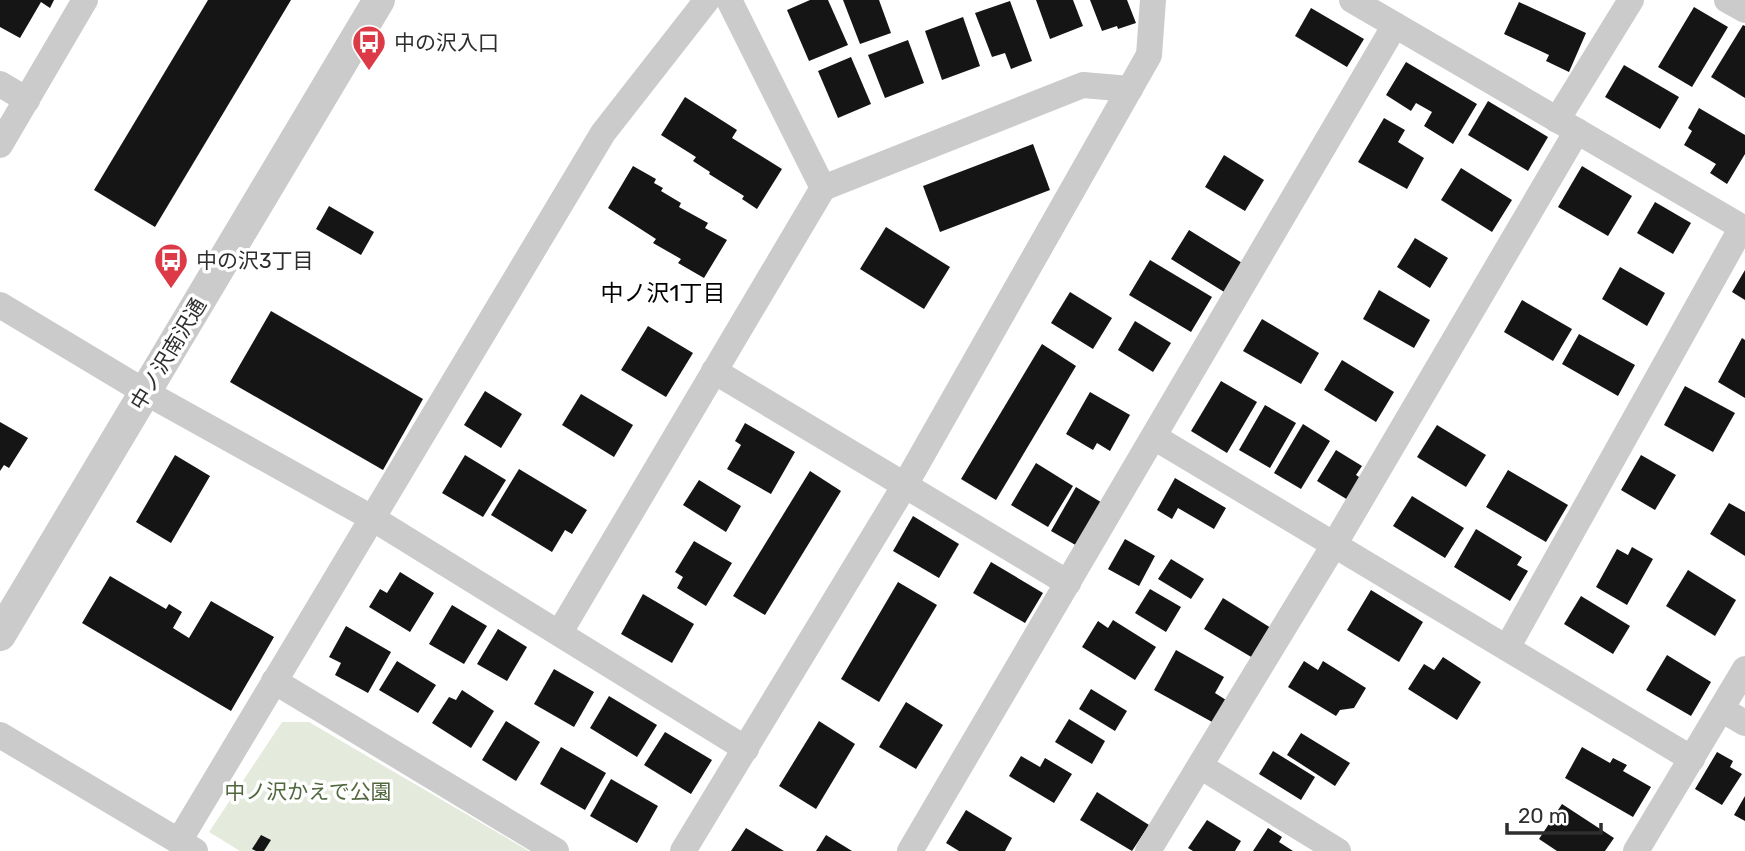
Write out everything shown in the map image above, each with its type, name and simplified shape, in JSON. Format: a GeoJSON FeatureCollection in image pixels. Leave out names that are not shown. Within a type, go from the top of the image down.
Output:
{"type":"FeatureCollection","features":[{"type":"Feature","properties":{"kind":"street"},"geometry":{"type":"LineString","coordinates":[[0,145],[85,0]]}},
{"type":"Feature","properties":{"kind":"street","name":"中ノ沢南沢通"},"geometry":{"type":"LineString","coordinates":[[0,635],[379,0]]}},
{"type":"Feature","properties":{"kind":"street"},"geometry":{"type":"LineString","coordinates":[[0,735],[187,846],[274,681],[603,133],[707,0]]}},
{"type":"Feature","properties":{"kind":"street"},"geometry":{"type":"LineString","coordinates":[[729,0],[823,187]]}},
{"type":"Feature","properties":{"kind":"street"},"geometry":{"type":"LineString","coordinates":[[683,851],[905,485],[1149,55],[1153,0]]}},
{"type":"Feature","properties":{"kind":"street"},"geometry":{"type":"LineString","coordinates":[[1352,0],[1743,228],[1507,648]]}},
{"type":"Feature","properties":{"kind":"street"},"geometry":{"type":"LineString","coordinates":[[1148,851],[1335,545],[1567,125],[1630,0]]}},
{"type":"Feature","properties":{"kind":"street"},"geometry":{"type":"LineString","coordinates":[[1727,0],[1745,10]]}},
{"type":"Feature","properties":{"kind":"street"},"geometry":{"type":"LineString","coordinates":[[910,851],[1395,25]]}},
{"type":"Feature","properties":{"kind":"street"},"geometry":{"type":"LineString","coordinates":[[0,84],[27,100]]}},
{"type":"Feature","properties":{"kind":"street"},"geometry":{"type":"LineString","coordinates":[[560,632],[823,187],[1083,85],[1130,89]]}},
{"type":"Feature","properties":{"kind":"street"},"geometry":{"type":"LineString","coordinates":[[0,305],[145,392],[372,518],[746,749]]}},
{"type":"Feature","properties":{"kind":"street"},"geometry":{"type":"LineString","coordinates":[[714,371],[1068,583]]}},
{"type":"Feature","properties":{"kind":"street"},"geometry":{"type":"LineString","coordinates":[[1154,437],[1692,760]]}},
{"type":"Feature","properties":{"kind":"street"},"geometry":{"type":"LineString","coordinates":[[1636,851],[1745,669]]}},
{"type":"Feature","properties":{"kind":"street"},"geometry":{"type":"LineString","coordinates":[[274,681],[556,851]]}},
{"type":"Feature","properties":{"kind":"street"},"geometry":{"type":"LineString","coordinates":[[1721,709],[1745,723]]}},
{"type":"Feature","properties":{"kind":"street"},"geometry":{"type":"LineString","coordinates":[[1200,766],[1324,848]]}},
{"type":"Feature","properties":{"kind":"green space","name":"中ノ沢かえで公園"},"geometry":{"type":"Polygon","coordinates":[[[282,722],[309,722],[529,851],[240,851],[209,832],[282,722]]]}},
{"type":"Feature","properties":{"kind":"building"},"geometry":{"type":"Polygon","coordinates":[[[0,0],[54,0],[50,8],[41,2],[20,38],[0,27],[0,0]]]}},
{"type":"Feature","properties":{"kind":"building"},"geometry":{"type":"Polygon","coordinates":[[[208,0],[291,0],[155,227],[94,190],[208,0]]]}},
{"type":"Feature","properties":{"kind":"building"},"geometry":{"type":"Polygon","coordinates":[[[810,0],[828,0],[848,45],[809,61],[787,10],[810,0]]]}},
{"type":"Feature","properties":{"kind":"building"},"geometry":{"type":"Polygon","coordinates":[[[843,0],[879,0],[891,33],[860,44],[843,0]]]}},
{"type":"Feature","properties":{"kind":"building"},"geometry":{"type":"Polygon","coordinates":[[[1036,0],[1073,0],[1083,26],[1050,39],[1036,0]]]}},
{"type":"Feature","properties":{"kind":"building"},"geometry":{"type":"Polygon","coordinates":[[[1090,0],[1127,0],[1136,23],[1102,31],[1090,0]]]}},
{"type":"Feature","properties":{"kind":"building"},"geometry":{"type":"Polygon","coordinates":[[[1010,1],[1032,61],[1011,69],[1005,53],[992,57],[975,13],[1010,1]]]}},
{"type":"Feature","properties":{"kind":"building"},"geometry":{"type":"Polygon","coordinates":[[[1519,2],[1586,33],[1569,72],[1546,61],[1549,55],[1504,34],[1519,2]]]}},
{"type":"Feature","properties":{"kind":"building"},"geometry":{"type":"Polygon","coordinates":[[[1694,7],[1728,27],[1692,87],[1658,67],[1694,7]]]}},
{"type":"Feature","properties":{"kind":"building"},"geometry":{"type":"Polygon","coordinates":[[[1311,8],[1364,39],[1347,67],[1295,36],[1311,8]]]}},
{"type":"Feature","properties":{"kind":"building"},"geometry":{"type":"Polygon","coordinates":[[[963,17],[980,66],[942,80],[925,31],[963,17]]]}},
{"type":"Feature","properties":{"kind":"building"},"geometry":{"type":"Polygon","coordinates":[[[1743,25],[1745,26],[1745,98],[1711,77],[1743,25]]]}},
{"type":"Feature","properties":{"kind":"building"},"geometry":{"type":"Polygon","coordinates":[[[908,40],[924,83],[885,98],[868,55],[908,40]]]}},
{"type":"Feature","properties":{"kind":"building"},"geometry":{"type":"Polygon","coordinates":[[[851,57],[871,104],[838,118],[818,71],[851,57]]]}},
{"type":"Feature","properties":{"kind":"building"},"geometry":{"type":"Polygon","coordinates":[[[1406,62],[1477,104],[1453,144],[1424,126],[1432,112],[1416,103],[1411,111],[1386,95],[1406,62]]]}},
{"type":"Feature","properties":{"kind":"building"},"geometry":{"type":"Polygon","coordinates":[[[1624,65],[1679,97],[1660,129],[1605,97],[1624,65]]]}},
{"type":"Feature","properties":{"kind":"building"},"geometry":{"type":"Polygon","coordinates":[[[685,97],[737,130],[732,138],[782,169],[757,209],[742,199],[744,196],[693,161],[696,157],[661,135],[685,97]]]}},
{"type":"Feature","properties":{"kind":"building"},"geometry":{"type":"Polygon","coordinates":[[[1488,101],[1548,137],[1528,171],[1468,135],[1488,101]]]}},
{"type":"Feature","properties":{"kind":"building"},"geometry":{"type":"Polygon","coordinates":[[[1699,108],[1745,135],[1745,154],[1727,184],[1710,173],[1716,164],[1684,145],[1692,131],[1688,128],[1699,108]]]}},
{"type":"Feature","properties":{"kind":"building"},"geometry":{"type":"Polygon","coordinates":[[[1384,118],[1405,130],[1398,142],[1424,158],[1407,189],[1358,162],[1384,118]]]}},
{"type":"Feature","properties":{"kind":"building"},"geometry":{"type":"Polygon","coordinates":[[[1033,144],[1050,190],[940,232],[923,186],[1033,144]]]}},
{"type":"Feature","properties":{"kind":"building"},"geometry":{"type":"Polygon","coordinates":[[[1224,155],[1264,180],[1245,211],[1205,187],[1224,155]]]}},
{"type":"Feature","properties":{"kind":"building"},"geometry":{"type":"Polygon","coordinates":[[[633,166],[656,179],[654,183],[663,188],[661,191],[681,203],[679,207],[708,223],[705,228],[727,240],[704,278],[678,263],[681,259],[653,243],[656,239],[608,208],[633,166]]]}},
{"type":"Feature","properties":{"kind":"building"},"geometry":{"type":"Polygon","coordinates":[[[1582,166],[1632,196],[1608,236],[1558,207],[1582,166]]]}},
{"type":"Feature","properties":{"kind":"building"},"geometry":{"type":"Polygon","coordinates":[[[1461,168],[1512,200],[1492,232],[1441,200],[1461,168]]]}},
{"type":"Feature","properties":{"kind":"building"},"geometry":{"type":"Polygon","coordinates":[[[1655,202],[1691,223],[1673,254],[1637,233],[1655,202]]]}},
{"type":"Feature","properties":{"kind":"building"},"geometry":{"type":"Polygon","coordinates":[[[329,206],[374,232],[361,255],[316,229],[329,206]]]}},
{"type":"Feature","properties":{"kind":"building"},"geometry":{"type":"Polygon","coordinates":[[[886,227],[950,267],[924,309],[860,269],[886,227]]]}},
{"type":"Feature","properties":{"kind":"building"},"geometry":{"type":"Polygon","coordinates":[[[1189,230],[1247,266],[1229,295],[1171,259],[1189,230]]]}},
{"type":"Feature","properties":{"kind":"building"},"geometry":{"type":"Polygon","coordinates":[[[1415,238],[1448,258],[1430,288],[1397,267],[1415,238]]]}},
{"type":"Feature","properties":{"kind":"building"},"geometry":{"type":"Polygon","coordinates":[[[1150,260],[1212,297],[1191,332],[1129,295],[1150,260]]]}},
{"type":"Feature","properties":{"kind":"building"},"geometry":{"type":"Polygon","coordinates":[[[1620,267],[1665,293],[1647,326],[1602,299],[1620,267]]]}},
{"type":"Feature","properties":{"kind":"building"},"geometry":{"type":"Polygon","coordinates":[[[1745,270],[1745,300],[1732,292],[1745,270]]]}},
{"type":"Feature","properties":{"kind":"building"},"geometry":{"type":"Polygon","coordinates":[[[1379,290],[1430,320],[1414,348],[1363,319],[1379,290]]]}},
{"type":"Feature","properties":{"kind":"building"},"geometry":{"type":"Polygon","coordinates":[[[1070,292],[1112,318],[1093,349],[1051,323],[1070,292]]]}},
{"type":"Feature","properties":{"kind":"building"},"geometry":{"type":"Polygon","coordinates":[[[1522,300],[1572,329],[1553,361],[1504,332],[1522,300]]]}},
{"type":"Feature","properties":{"kind":"building"},"geometry":{"type":"Polygon","coordinates":[[[271,311],[423,399],[383,470],[230,382],[271,311]]]}},
{"type":"Feature","properties":{"kind":"building"},"geometry":{"type":"Polygon","coordinates":[[[1262,319],[1319,353],[1301,384],[1243,351],[1262,319]]]}},
{"type":"Feature","properties":{"kind":"building"},"geometry":{"type":"Polygon","coordinates":[[[1135,321],[1171,343],[1153,372],[1118,350],[1135,321]]]}},
{"type":"Feature","properties":{"kind":"building"},"geometry":{"type":"Polygon","coordinates":[[[648,326],[693,353],[666,397],[621,370],[648,326]]]}},
{"type":"Feature","properties":{"kind":"building"},"geometry":{"type":"Polygon","coordinates":[[[1579,334],[1635,365],[1618,396],[1562,364],[1579,334]]]}},
{"type":"Feature","properties":{"kind":"building"},"geometry":{"type":"Polygon","coordinates":[[[1742,338],[1745,340],[1745,398],[1718,382],[1742,338]]]}},
{"type":"Feature","properties":{"kind":"building"},"geometry":{"type":"Polygon","coordinates":[[[1042,344],[1076,366],[996,500],[961,479],[1042,344]]]}},
{"type":"Feature","properties":{"kind":"building"},"geometry":{"type":"Polygon","coordinates":[[[1342,360],[1394,392],[1376,422],[1324,390],[1342,360]]]}},
{"type":"Feature","properties":{"kind":"building"},"geometry":{"type":"Polygon","coordinates":[[[1221,381],[1257,402],[1227,453],[1191,431],[1221,381]]]}},
{"type":"Feature","properties":{"kind":"building"},"geometry":{"type":"Polygon","coordinates":[[[1685,386],[1735,413],[1713,452],[1664,425],[1685,386]]]}},
{"type":"Feature","properties":{"kind":"building"},"geometry":{"type":"Polygon","coordinates":[[[485,391],[522,414],[501,448],[464,425],[485,391]]]}},
{"type":"Feature","properties":{"kind":"building"},"geometry":{"type":"Polygon","coordinates":[[[1090,392],[1130,415],[1110,451],[1097,443],[1093,450],[1066,434],[1090,392]]]}},
{"type":"Feature","properties":{"kind":"building"},"geometry":{"type":"Polygon","coordinates":[[[581,394],[633,425],[614,457],[562,425],[581,394]]]}},
{"type":"Feature","properties":{"kind":"building"},"geometry":{"type":"Polygon","coordinates":[[[1265,405],[1296,423],[1270,468],[1239,450],[1265,405]]]}},
{"type":"Feature","properties":{"kind":"building"},"geometry":{"type":"Polygon","coordinates":[[[0,422],[28,438],[9,468],[4,465],[0,471],[0,422]]]}},
{"type":"Feature","properties":{"kind":"building"},"geometry":{"type":"Polygon","coordinates":[[[745,423],[795,452],[771,494],[727,469],[741,445],[735,441],[745,423]]]}},
{"type":"Feature","properties":{"kind":"building"},"geometry":{"type":"Polygon","coordinates":[[[1303,424],[1330,441],[1301,489],[1274,473],[1303,424]]]}},
{"type":"Feature","properties":{"kind":"building"},"geometry":{"type":"Polygon","coordinates":[[[1437,425],[1486,455],[1466,487],[1417,457],[1437,425]]]}},
{"type":"Feature","properties":{"kind":"building"},"geometry":{"type":"Polygon","coordinates":[[[1336,450],[1362,466],[1356,475],[1362,479],[1348,500],[1317,481],[1336,450]]]}},
{"type":"Feature","properties":{"kind":"building"},"geometry":{"type":"Polygon","coordinates":[[[175,455],[210,476],[171,543],[136,522],[175,455]]]}},
{"type":"Feature","properties":{"kind":"building"},"geometry":{"type":"Polygon","coordinates":[[[465,455],[506,480],[483,517],[442,493],[465,455]]]}},
{"type":"Feature","properties":{"kind":"building"},"geometry":{"type":"Polygon","coordinates":[[[1641,455],[1676,475],[1655,510],[1621,490],[1641,455]]]}},
{"type":"Feature","properties":{"kind":"building"},"geometry":{"type":"Polygon","coordinates":[[[1036,463],[1073,486],[1048,527],[1011,505],[1036,463]]]}},
{"type":"Feature","properties":{"kind":"building"},"geometry":{"type":"Polygon","coordinates":[[[519,469],[587,510],[572,534],[565,530],[552,552],[491,515],[519,469]]]}},
{"type":"Feature","properties":{"kind":"building"},"geometry":{"type":"Polygon","coordinates":[[[1508,470],[1568,505],[1546,542],[1486,507],[1508,470]]]}},
{"type":"Feature","properties":{"kind":"building"},"geometry":{"type":"Polygon","coordinates":[[[810,471],[841,491],[765,615],[733,596],[810,471]]]}},
{"type":"Feature","properties":{"kind":"building"},"geometry":{"type":"Polygon","coordinates":[[[1175,478],[1226,508],[1214,529],[1178,508],[1172,519],[1157,510],[1175,478]]]}},
{"type":"Feature","properties":{"kind":"building"},"geometry":{"type":"Polygon","coordinates":[[[699,480],[741,506],[726,532],[683,505],[699,480]]]}},
{"type":"Feature","properties":{"kind":"building"},"geometry":{"type":"Polygon","coordinates":[[[1076,487],[1104,504],[1079,547],[1051,531],[1076,487]]]}},
{"type":"Feature","properties":{"kind":"building"},"geometry":{"type":"Polygon","coordinates":[[[1412,496],[1464,528],[1445,558],[1393,526],[1412,496]]]}},
{"type":"Feature","properties":{"kind":"building"},"geometry":{"type":"Polygon","coordinates":[[[1729,503],[1745,512],[1745,556],[1710,534],[1729,503]]]}},
{"type":"Feature","properties":{"kind":"building"},"geometry":{"type":"Polygon","coordinates":[[[913,516],[959,544],[939,578],[893,551],[913,516]]]}},
{"type":"Feature","properties":{"kind":"building"},"geometry":{"type":"Polygon","coordinates":[[[1476,529],[1522,557],[1517,565],[1528,571],[1510,601],[1454,567],[1476,529]]]}},
{"type":"Feature","properties":{"kind":"building"},"geometry":{"type":"Polygon","coordinates":[[[1125,539],[1155,556],[1139,586],[1108,569],[1125,539]]]}},
{"type":"Feature","properties":{"kind":"building"},"geometry":{"type":"Polygon","coordinates":[[[694,541],[732,563],[706,606],[677,588],[683,577],[675,572],[694,541]]]}},
{"type":"Feature","properties":{"kind":"building"},"geometry":{"type":"Polygon","coordinates":[[[1632,547],[1653,559],[1627,605],[1596,587],[1617,549],[1628,555],[1632,547]]]}},
{"type":"Feature","properties":{"kind":"building"},"geometry":{"type":"Polygon","coordinates":[[[1171,559],[1204,579],[1191,599],[1158,579],[1171,559]]]}},
{"type":"Feature","properties":{"kind":"building"},"geometry":{"type":"Polygon","coordinates":[[[991,562],[1043,593],[1025,623],[973,593],[991,562]]]}},
{"type":"Feature","properties":{"kind":"building"},"geometry":{"type":"Polygon","coordinates":[[[1688,570],[1736,600],[1715,636],[1666,606],[1688,570]]]}},
{"type":"Feature","properties":{"kind":"building"},"geometry":{"type":"Polygon","coordinates":[[[400,572],[434,593],[410,632],[369,607],[380,589],[387,593],[400,572]]]}},
{"type":"Feature","properties":{"kind":"building"},"geometry":{"type":"Polygon","coordinates":[[[110,576],[166,609],[169,604],[182,612],[173,628],[189,638],[211,601],[274,637],[231,711],[82,623],[110,576]]]}},
{"type":"Feature","properties":{"kind":"building"},"geometry":{"type":"Polygon","coordinates":[[[898,582],[937,605],[879,702],[841,679],[898,582]]]}},
{"type":"Feature","properties":{"kind":"building"},"geometry":{"type":"Polygon","coordinates":[[[1150,589],[1181,607],[1166,632],[1135,613],[1150,589]]]}},
{"type":"Feature","properties":{"kind":"building"},"geometry":{"type":"Polygon","coordinates":[[[1371,590],[1423,622],[1399,662],[1347,630],[1371,590]]]}},
{"type":"Feature","properties":{"kind":"building"},"geometry":{"type":"Polygon","coordinates":[[[643,594],[694,624],[672,663],[621,634],[643,594]]]}},
{"type":"Feature","properties":{"kind":"building"},"geometry":{"type":"Polygon","coordinates":[[[1581,596],[1630,626],[1613,654],[1564,624],[1581,596]]]}},
{"type":"Feature","properties":{"kind":"building"},"geometry":{"type":"Polygon","coordinates":[[[1223,598],[1271,628],[1253,658],[1204,629],[1223,598]]]}},
{"type":"Feature","properties":{"kind":"building"},"geometry":{"type":"Polygon","coordinates":[[[452,605],[487,626],[464,664],[429,644],[452,605]]]}},
{"type":"Feature","properties":{"kind":"building"},"geometry":{"type":"Polygon","coordinates":[[[1113,620],[1156,647],[1135,680],[1082,647],[1098,621],[1108,628],[1113,620]]]}},
{"type":"Feature","properties":{"kind":"building"},"geometry":{"type":"Polygon","coordinates":[[[346,626],[391,652],[368,693],[335,675],[341,663],[329,657],[346,626]]]}},
{"type":"Feature","properties":{"kind":"building"},"geometry":{"type":"Polygon","coordinates":[[[498,629],[527,647],[507,681],[477,664],[498,629]]]}},
{"type":"Feature","properties":{"kind":"building"},"geometry":{"type":"Polygon","coordinates":[[[1176,650],[1224,677],[1215,693],[1226,700],[1214,723],[1154,690],[1176,650]]]}},
{"type":"Feature","properties":{"kind":"building"},"geometry":{"type":"Polygon","coordinates":[[[1667,655],[1711,682],[1691,716],[1646,690],[1667,655]]]}},
{"type":"Feature","properties":{"kind":"building"},"geometry":{"type":"Polygon","coordinates":[[[1443,657],[1481,682],[1457,720],[1408,689],[1424,664],[1434,670],[1443,657]]]}},
{"type":"Feature","properties":{"kind":"building"},"geometry":{"type":"Polygon","coordinates":[[[397,661],[436,685],[418,713],[379,690],[397,661]]]}},
{"type":"Feature","properties":{"kind":"building"},"geometry":{"type":"Polygon","coordinates":[[[1304,661],[1318,670],[1323,661],[1366,688],[1354,708],[1340,710],[1336,716],[1288,687],[1304,661]]]}},
{"type":"Feature","properties":{"kind":"building"},"geometry":{"type":"Polygon","coordinates":[[[554,669],[594,692],[574,727],[534,704],[554,669]]]}},
{"type":"Feature","properties":{"kind":"building"},"geometry":{"type":"Polygon","coordinates":[[[1091,689],[1127,711],[1115,731],[1079,709],[1091,689]]]}},
{"type":"Feature","properties":{"kind":"building"},"geometry":{"type":"Polygon","coordinates":[[[462,690],[494,711],[471,748],[432,723],[449,697],[456,700],[462,690]]]}},
{"type":"Feature","properties":{"kind":"building"},"geometry":{"type":"Polygon","coordinates":[[[609,696],[657,725],[637,757],[590,728],[609,696]]]}},
{"type":"Feature","properties":{"kind":"building"},"geometry":{"type":"Polygon","coordinates":[[[906,702],[943,725],[916,769],[879,747],[906,702]]]}},
{"type":"Feature","properties":{"kind":"building"},"geometry":{"type":"Polygon","coordinates":[[[1069,719],[1105,741],[1092,764],[1055,742],[1069,719]]]}},
{"type":"Feature","properties":{"kind":"building"},"geometry":{"type":"Polygon","coordinates":[[[506,721],[540,742],[516,781],[482,760],[506,721]]]}},
{"type":"Feature","properties":{"kind":"building"},"geometry":{"type":"Polygon","coordinates":[[[819,721],[855,744],[816,809],[779,786],[819,721]]]}},
{"type":"Feature","properties":{"kind":"building"},"geometry":{"type":"Polygon","coordinates":[[[665,732],[712,760],[691,794],[644,765],[665,732]]]}},
{"type":"Feature","properties":{"kind":"building"},"geometry":{"type":"Polygon","coordinates":[[[1301,733],[1350,763],[1335,786],[1287,755],[1301,733]]]}},
{"type":"Feature","properties":{"kind":"building"},"geometry":{"type":"Polygon","coordinates":[[[561,747],[606,773],[585,810],[540,784],[561,747]]]}},
{"type":"Feature","properties":{"kind":"building"},"geometry":{"type":"Polygon","coordinates":[[[1582,747],[1610,763],[1613,758],[1627,765],[1623,771],[1651,787],[1633,817],[1565,778],[1582,747]]]}},
{"type":"Feature","properties":{"kind":"building"},"geometry":{"type":"Polygon","coordinates":[[[1273,751],[1315,777],[1301,800],[1259,774],[1273,751]]]}},
{"type":"Feature","properties":{"kind":"building"},"geometry":{"type":"Polygon","coordinates":[[[1717,752],[1733,761],[1730,767],[1742,774],[1722,805],[1695,789],[1717,752]]]}},
{"type":"Feature","properties":{"kind":"building"},"geometry":{"type":"Polygon","coordinates":[[[1021,756],[1040,767],[1045,758],[1072,774],[1054,803],[1009,776],[1021,756]]]}},
{"type":"Feature","properties":{"kind":"building"},"geometry":{"type":"Polygon","coordinates":[[[611,779],[658,806],[637,843],[590,816],[611,779]]]}},
{"type":"Feature","properties":{"kind":"building"},"geometry":{"type":"Polygon","coordinates":[[[1097,792],[1149,825],[1132,851],[1080,820],[1097,792]]]}},
{"type":"Feature","properties":{"kind":"building"},"geometry":{"type":"Polygon","coordinates":[[[1745,796],[1745,821],[1734,815],[1745,796]]]}},
{"type":"Feature","properties":{"kind":"building"},"geometry":{"type":"Polygon","coordinates":[[[1562,804],[1614,838],[1605,851],[1557,851],[1539,839],[1562,804]]]}},
{"type":"Feature","properties":{"kind":"building"},"geometry":{"type":"Polygon","coordinates":[[[966,810],[1012,838],[1005,851],[959,851],[946,843],[966,810]]]}},
{"type":"Feature","properties":{"kind":"building"},"geometry":{"type":"Polygon","coordinates":[[[1207,820],[1241,841],[1235,851],[1193,851],[1188,848],[1207,820]]]}},
{"type":"Feature","properties":{"kind":"building"},"geometry":{"type":"Polygon","coordinates":[[[746,828],[784,851],[731,851],[746,828]]]}},
{"type":"Feature","properties":{"kind":"building"},"geometry":{"type":"Polygon","coordinates":[[[1268,828],[1282,837],[1279,842],[1293,851],[1253,851],[1268,828]]]}},
{"type":"Feature","properties":{"kind":"building"},"geometry":{"type":"Polygon","coordinates":[[[261,835],[271,840],[264,851],[256,851],[252,849],[261,835]]]}},
{"type":"Feature","properties":{"kind":"building"},"geometry":{"type":"Polygon","coordinates":[[[826,835],[852,851],[816,851],[826,835]]]}},
{"type":"Feature","properties":{"kind":"place","name":"中の沢入口"},"geometry":{"type":"Point","coordinates":[369,72]}},
{"type":"Feature","properties":{"kind":"place","name":"中の沢3丁目"},"geometry":{"type":"Point","coordinates":[171,290]}},
{"type":"Feature","properties":{"kind":"district","name":"中ノ沢1丁目"},"geometry":{"type":"Point","coordinates":[663,293]}}]}
